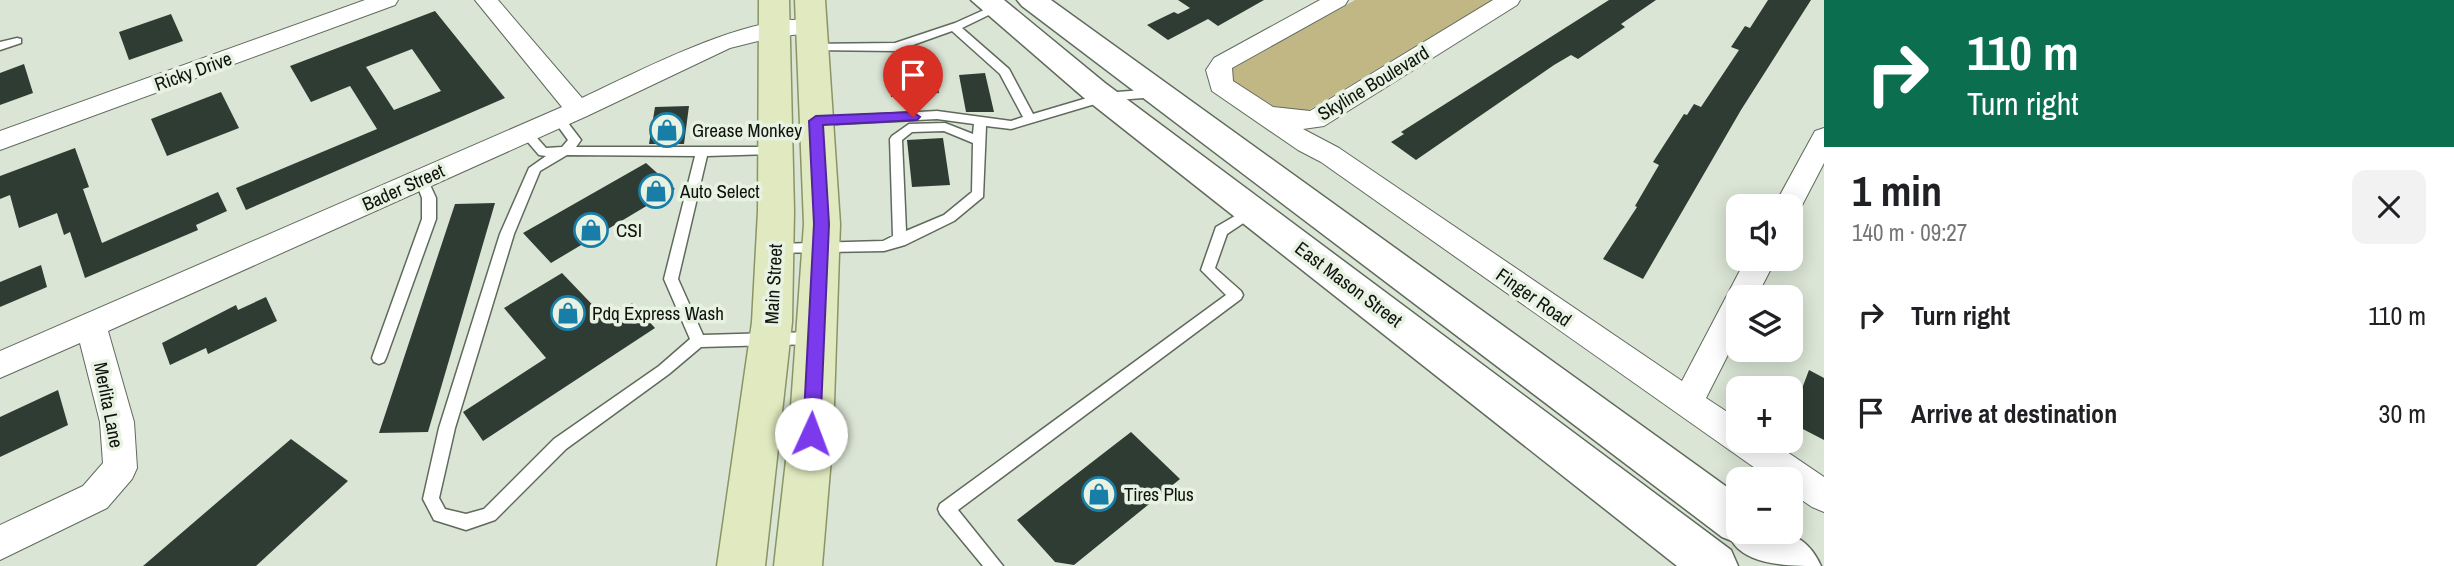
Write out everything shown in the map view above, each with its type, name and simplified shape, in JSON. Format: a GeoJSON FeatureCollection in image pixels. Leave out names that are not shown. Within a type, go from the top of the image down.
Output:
{"type":"FeatureCollection","features":[{"type":"Feature","properties":{"kind":"main road","name":"East Mason Street"},"geometry":{"type":"LineString","coordinates":[[1032,0],[1726,513]]}},
{"type":"Feature","properties":{"kind":"main road","name":"East Mason Street"},"geometry":{"type":"LineString","coordinates":[[990,4],[1104,97],[1714,566]]}},
{"type":"Feature","properties":{"kind":"main road"},"geometry":{"type":"LineString","coordinates":[[796,21],[816,121],[821,248],[811,434],[798,566]]}},
{"type":"Feature","properties":{"kind":"main road","name":"Main Street"},"geometry":{"type":"LineString","coordinates":[[741,566],[770,339],[775,249],[775,150],[796,21]]}},
{"type":"Feature","properties":{"kind":"main road"},"geometry":{"type":"LineString","coordinates":[[1767,544],[1797,566]]}},
{"type":"Feature","properties":{"kind":"street","name":"Ricky Drive"},"geometry":{"type":"LineString","coordinates":[[0,141],[387,0]]}},
{"type":"Feature","properties":{"kind":"street"},"geometry":{"type":"LineString","coordinates":[[486,0],[568,114]]}},
{"type":"Feature","properties":{"kind":"street","name":"Skyline Boulevard"},"geometry":{"type":"LineString","coordinates":[[1337,0],[1223,62],[1218,70],[1221,85],[1266,116],[1315,120],[1509,0]]}},
{"type":"Feature","properties":{"kind":"street","name":"Bader Street"},"geometry":{"type":"LineString","coordinates":[[0,365],[526,133],[722,43],[796,21]]}},
{"type":"Feature","properties":{"kind":"street","name":"Finger Road"},"geometry":{"type":"LineString","coordinates":[[1266,116],[1307,144],[1331,155],[1726,430]]}},
{"type":"Feature","properties":{"kind":"street"},"geometry":{"type":"LineString","coordinates":[[1315,120],[1320,139],[1331,155]]}},
{"type":"Feature","properties":{"kind":"street"},"geometry":{"type":"LineString","coordinates":[[1794,194],[1824,137]]}},
{"type":"Feature","properties":{"kind":"street","name":"Merlita Lane"},"geometry":{"type":"LineString","coordinates":[[0,543],[95,497],[120,468],[117,422],[91,325]]}},
{"type":"Feature","properties":{"kind":"street"},"geometry":{"type":"LineString","coordinates":[[1687,403],[1726,328]]}},
{"type":"Feature","properties":{"kind":"street"},"geometry":{"type":"LineString","coordinates":[[1761,453],[1824,496]]}},
{"type":"Feature","properties":{"kind":"lane"},"geometry":{"type":"LineString","coordinates":[[796,21],[896,47],[954,27],[990,4]]}},
{"type":"Feature","properties":{"kind":"lane"},"geometry":{"type":"LineString","coordinates":[[954,27],[1005,72],[1030,120]]}},
{"type":"Feature","properties":{"kind":"lane"},"geometry":{"type":"LineString","coordinates":[[0,46],[17,41]]}},
{"type":"Feature","properties":{"kind":"lane"},"geometry":{"type":"LineString","coordinates":[[816,121],[937,115],[1011,125],[1104,97],[1157,93]]}},
{"type":"Feature","properties":{"kind":"lane"},"geometry":{"type":"LineString","coordinates":[[568,114],[575,140],[565,151],[535,168],[508,234],[447,428],[430,499],[440,515],[466,522],[489,515],[559,444],[698,341],[816,337]]}},
{"type":"Feature","properties":{"kind":"lane"},"geometry":{"type":"LineString","coordinates":[[775,249],[873,248],[900,241],[949,218],[978,194],[981,121]]}},
{"type":"Feature","properties":{"kind":"lane"},"geometry":{"type":"LineString","coordinates":[[900,241],[896,139],[909,128],[945,127],[979,141]]}},
{"type":"Feature","properties":{"kind":"lane"},"geometry":{"type":"LineString","coordinates":[[526,133],[543,152],[775,150]]}},
{"type":"Feature","properties":{"kind":"lane"},"geometry":{"type":"LineString","coordinates":[[698,341],[671,279],[702,152]]}},
{"type":"Feature","properties":{"kind":"lane"},"geometry":{"type":"LineString","coordinates":[[379,358],[429,219],[429,198],[421,179]]}},
{"type":"Feature","properties":{"kind":"lane"},"geometry":{"type":"LineString","coordinates":[[994,566],[946,509],[1236,295],[1208,270],[1221,231],[1252,211]]}},
{"type":"Feature","properties":{"kind":"shaded area"},"geometry":{"type":"Polygon","coordinates":[[[1355,0],[1492,0],[1304,113],[1286,114],[1230,84],[1228,72],[1233,68],[1355,0]]]}},
{"type":"Feature","properties":{"kind":"building"},"geometry":{"type":"Polygon","coordinates":[[[1178,0],[1264,0],[1218,26],[1208,19],[1168,40],[1147,25],[1174,12],[1178,14],[1190,8],[1178,0]]]}},
{"type":"Feature","properties":{"kind":"building"},"geometry":{"type":"Polygon","coordinates":[[[1609,0],[1656,0],[1621,24],[1625,27],[1578,59],[1571,55],[1554,65],[1416,160],[1391,142],[1404,134],[1401,132],[1609,0]]]}},
{"type":"Feature","properties":{"kind":"building"},"geometry":{"type":"Polygon","coordinates":[[[1768,0],[1811,0],[1741,110],[1643,279],[1603,259],[1637,207],[1635,206],[1659,165],[1653,162],[1684,114],[1687,115],[1694,104],[1701,107],[1739,50],[1731,47],[1745,26],[1750,28],[1768,0]]]}},
{"type":"Feature","properties":{"kind":"building"},"geometry":{"type":"Polygon","coordinates":[[[435,11],[505,98],[246,210],[236,188],[377,129],[350,86],[311,102],[290,66],[435,11]],[[412,49],[366,67],[394,110],[441,91],[412,49]]]}},
{"type":"Feature","properties":{"kind":"building"},"geometry":{"type":"Polygon","coordinates":[[[171,14],[183,41],[129,60],[119,32],[171,14]]]}},
{"type":"Feature","properties":{"kind":"building"},"geometry":{"type":"Polygon","coordinates":[[[24,64],[33,93],[0,105],[0,73],[24,64]]]}},
{"type":"Feature","properties":{"kind":"building"},"geometry":{"type":"Polygon","coordinates":[[[934,65],[939,93],[891,97],[887,68],[934,65]]]}},
{"type":"Feature","properties":{"kind":"building"},"geometry":{"type":"Polygon","coordinates":[[[985,73],[994,112],[966,112],[959,75],[985,73]]]}},
{"type":"Feature","properties":{"kind":"building"},"geometry":{"type":"Polygon","coordinates":[[[221,92],[239,128],[167,156],[151,119],[221,92]]]}},
{"type":"Feature","properties":{"kind":"building"},"geometry":{"type":"Polygon","coordinates":[[[689,106],[684,144],[649,144],[655,107],[689,106]]]}},
{"type":"Feature","properties":{"kind":"building"},"geometry":{"type":"Polygon","coordinates":[[[943,138],[950,185],[912,187],[907,140],[943,138]]]}},
{"type":"Feature","properties":{"kind":"building"},"geometry":{"type":"Polygon","coordinates":[[[75,148],[89,187],[83,189],[102,243],[218,192],[227,211],[196,225],[198,230],[85,278],[70,232],[64,235],[57,213],[19,228],[10,195],[0,199],[0,176],[75,148]]]}},
{"type":"Feature","properties":{"kind":"building"},"geometry":{"type":"Polygon","coordinates":[[[646,163],[675,189],[551,263],[523,233],[646,163]]]}},
{"type":"Feature","properties":{"kind":"building"},"geometry":{"type":"Polygon","coordinates":[[[495,203],[428,432],[379,433],[455,204],[495,203]]]}},
{"type":"Feature","properties":{"kind":"building"},"geometry":{"type":"Polygon","coordinates":[[[41,265],[47,287],[0,307],[0,282],[41,265]]]}},
{"type":"Feature","properties":{"kind":"building"},"geometry":{"type":"Polygon","coordinates":[[[562,273],[606,319],[632,303],[655,328],[483,441],[463,412],[546,358],[504,308],[562,273]]]}},
{"type":"Feature","properties":{"kind":"building"},"geometry":{"type":"Polygon","coordinates":[[[266,297],[277,321],[208,354],[206,348],[170,365],[162,343],[236,305],[238,310],[266,297]]]}},
{"type":"Feature","properties":{"kind":"building"},"geometry":{"type":"Polygon","coordinates":[[[1809,370],[1824,378],[1824,440],[1803,429],[1803,386],[1809,370]]]}},
{"type":"Feature","properties":{"kind":"building"},"geometry":{"type":"Polygon","coordinates":[[[58,390],[68,425],[0,457],[0,417],[58,390]]]}},
{"type":"Feature","properties":{"kind":"building"},"geometry":{"type":"Polygon","coordinates":[[[1131,432],[1180,479],[1074,565],[1055,562],[1017,520],[1131,432]]]}},
{"type":"Feature","properties":{"kind":"building"},"geometry":{"type":"Polygon","coordinates":[[[291,439],[348,481],[256,566],[143,566],[291,439]]]}},
{"type":"Feature","properties":{"kind":"place","name":"Grease Monkey"},"geometry":{"type":"Point","coordinates":[667,130]}},
{"type":"Feature","properties":{"kind":"place","name":"Auto Select"},"geometry":{"type":"Point","coordinates":[656,191]}},
{"type":"Feature","properties":{"kind":"place","name":"CSI"},"geometry":{"type":"Point","coordinates":[591,230]}},
{"type":"Feature","properties":{"kind":"place","name":"Pdq Express Wash"},"geometry":{"type":"Point","coordinates":[568,313]}},
{"type":"Feature","properties":{"kind":"place","name":"Tires Plus"},"geometry":{"type":"Point","coordinates":[1099,494]}},
{"type":"Feature","properties":{"kind":"route"},"geometry":{"type":"LineString","coordinates":[[811,434],[822,224],[816,121],[913,117]]}}]}
